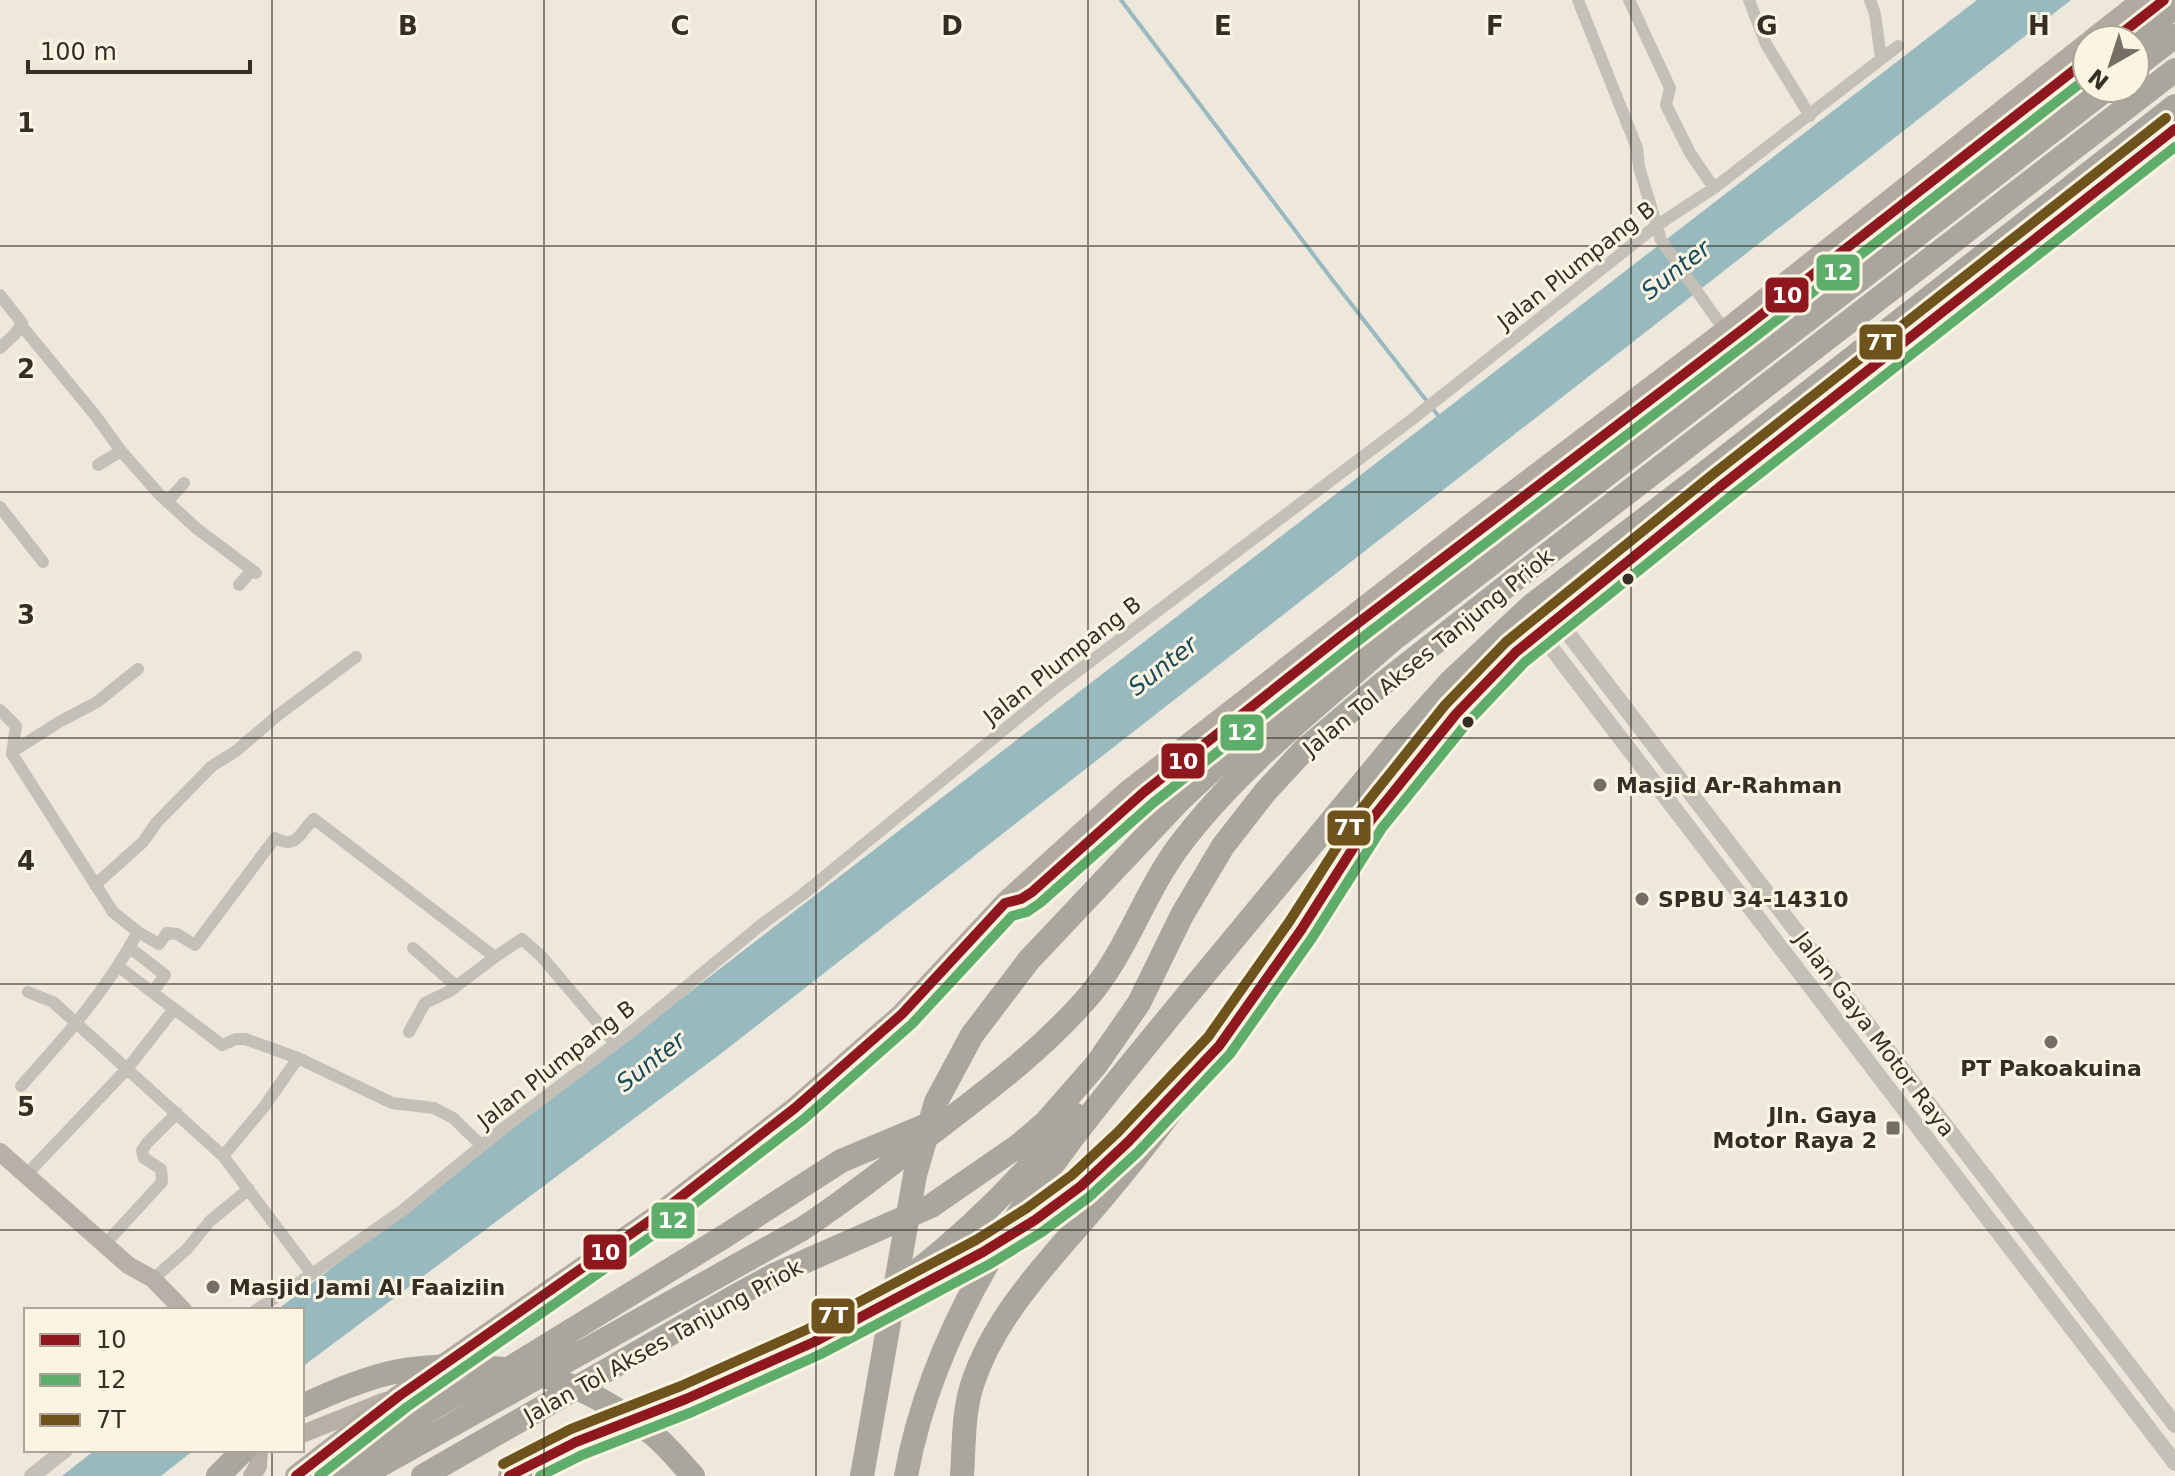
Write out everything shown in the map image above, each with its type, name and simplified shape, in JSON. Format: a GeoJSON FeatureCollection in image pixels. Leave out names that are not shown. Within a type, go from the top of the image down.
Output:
{"type":"FeatureCollection","features":[{"type":"Feature","properties":{"kind":"highway"},"geometry":{"type":"LineString","coordinates":[[2112,24],[2143,0]]}},
{"type":"Feature","properties":{"kind":"highway"},"geometry":{"type":"LineString","coordinates":[[2151,25],[2175,7]]}},
{"type":"Feature","properties":{"kind":"highway"},"geometry":{"type":"LineString","coordinates":[[2151,55],[2175,36]]}},
{"type":"Feature","properties":{"kind":"highway"},"geometry":{"type":"LineString","coordinates":[[296,1476],[399,1396],[655,1217],[795,1108],[902,1014],[1005,903],[1127,792],[1725,331],[2071,57]]}},
{"type":"Feature","properties":{"kind":"highway","name":"Jalan Tol Akses Tanjung Priok"},"geometry":{"type":"LineString","coordinates":[[423,1476],[774,1275],[931,1206],[1018,1146],[1045,1123],[1096,1065],[1139,1003],[1182,915],[1223,846],[1266,791],[1303,751],[1513,581],[2175,70]]}},
{"type":"Feature","properties":{"kind":"highway"},"geometry":{"type":"LineString","coordinates":[[862,1476],[925,1133],[936,1102],[972,1035],[1029,960],[1181,799],[1268,718],[1367,633],[1702,381],[2071,89]]}},
{"type":"Feature","properties":{"kind":"highway","name":"Jalan Tol Akses Tanjung Priok"},"geometry":{"type":"LineString","coordinates":[[361,1476],[802,1229],[850,1198],[1028,1058],[1091,994],[1178,847],[1249,764],[1391,641],[2087,104]]}},
{"type":"Feature","properties":{"kind":"highway"},"geometry":{"type":"LineString","coordinates":[[906,1476],[928,1396],[950,1335],[978,1278],[1038,1185],[1112,1088],[1399,739],[1450,682],[1531,606],[2175,106]]}},
{"type":"Feature","properties":{"kind":"highway"},"geometry":{"type":"LineString","coordinates":[[962,1476],[965,1419],[972,1387],[990,1344],[1025,1289],[1137,1157],[1246,1011],[1381,807],[1456,714],[1516,652],[1721,486],[2175,129]]}},
{"type":"Feature","properties":{"kind":"highway"},"geometry":{"type":"LineString","coordinates":[[509,1476],[576,1442],[686,1399],[814,1342],[973,1258],[1035,1220],[1081,1186],[1128,1142],[1219,1046]]}},
{"type":"Feature","properties":{"kind":"highway"},"geometry":{"type":"LineString","coordinates":[[814,1342],[918,1270],[1009,1187],[1073,1115],[1096,1065]]}},
{"type":"Feature","properties":{"kind":"highway"},"geometry":{"type":"LineString","coordinates":[[328,1476],[401,1425],[471,1386],[502,1373],[841,1161],[961,1111]]}},
{"type":"Feature","properties":{"kind":"highway"},"geometry":{"type":"LineString","coordinates":[[304,1405],[340,1388],[396,1371],[456,1367],[514,1370],[554,1379],[589,1394],[651,1433],[693,1476]]}},
{"type":"Feature","properties":{"kind":"highway"},"geometry":{"type":"LineString","coordinates":[[218,1476],[242,1452]]}},
{"type":"Feature","properties":{"kind":"main road"},"geometry":{"type":"LineString","coordinates":[[0,1152],[181,1308]]}},
{"type":"Feature","properties":{"kind":"main road"},"geometry":{"type":"LineString","coordinates":[[147,1277],[144,1284],[162,1308]]}},
{"type":"Feature","properties":{"kind":"main road"},"geometry":{"type":"LineString","coordinates":[[304,1433],[399,1396]]}},
{"type":"Feature","properties":{"kind":"main road"},"geometry":{"type":"LineString","coordinates":[[252,1476],[258,1466],[259,1452]]}},
{"type":"Feature","properties":{"kind":"street"},"geometry":{"type":"LineString","coordinates":[[1578,0],[1637,148],[1639,167],[1661,240],[1725,331]]}},
{"type":"Feature","properties":{"kind":"street"},"geometry":{"type":"LineString","coordinates":[[1629,0],[1670,88],[1666,105],[1690,153],[1714,188]]}},
{"type":"Feature","properties":{"kind":"street"},"geometry":{"type":"LineString","coordinates":[[1749,0],[1766,44],[1810,116]]}},
{"type":"Feature","properties":{"kind":"street"},"geometry":{"type":"LineString","coordinates":[[1870,0],[1881,58]]}},
{"type":"Feature","properties":{"kind":"street","name":"Jalan Plumpang B"},"geometry":{"type":"LineString","coordinates":[[259,1308],[403,1210],[1050,692],[1443,396],[1656,226],[1714,188],[1898,46]]}},
{"type":"Feature","properties":{"kind":"street"},"geometry":{"type":"LineString","coordinates":[[0,295],[21,318],[21,325],[121,451],[167,502],[230,556],[254,571],[239,585]]}},
{"type":"Feature","properties":{"kind":"street"},"geometry":{"type":"LineString","coordinates":[[0,348],[21,325]]}},
{"type":"Feature","properties":{"kind":"street"},"geometry":{"type":"LineString","coordinates":[[98,465],[121,451]]}},
{"type":"Feature","properties":{"kind":"street"},"geometry":{"type":"LineString","coordinates":[[167,502],[184,483]]}},
{"type":"Feature","properties":{"kind":"street"},"geometry":{"type":"LineString","coordinates":[[0,507],[43,562]]}},
{"type":"Feature","properties":{"kind":"street","name":"Jalan Gaya Motor Raya"},"geometry":{"type":"LineString","coordinates":[[1548,626],[1642,732],[2175,1425]]}},
{"type":"Feature","properties":{"kind":"street","name":"Jalan Gaya Motor Raya"},"geometry":{"type":"LineString","coordinates":[[1548,626],[1626,745],[2175,1463]]}},
{"type":"Feature","properties":{"kind":"street"},"geometry":{"type":"LineString","coordinates":[[95,885],[143,842],[157,822],[212,766],[236,751],[278,715],[356,657]]}},
{"type":"Feature","properties":{"kind":"street"},"geometry":{"type":"LineString","coordinates":[[12,752],[97,702],[138,669]]}},
{"type":"Feature","properties":{"kind":"street"},"geometry":{"type":"LineString","coordinates":[[0,710],[16,726],[12,752],[113,912],[159,944],[167,933],[177,934],[195,945],[275,838],[285,844],[293,842],[314,819],[495,957]]}},
{"type":"Feature","properties":{"kind":"street"},"geometry":{"type":"LineString","coordinates":[[1626,745],[1642,732]]}},
{"type":"Feature","properties":{"kind":"street"},"geometry":{"type":"LineString","coordinates":[[21,1086],[78,1023],[119,967],[122,955],[138,932]]}},
{"type":"Feature","properties":{"kind":"street"},"geometry":{"type":"LineString","coordinates":[[409,1032],[425,1003],[456,986],[522,939],[541,956],[615,1043]]}},
{"type":"Feature","properties":{"kind":"street"},"geometry":{"type":"LineString","coordinates":[[129,947],[165,975],[153,992]]}},
{"type":"Feature","properties":{"kind":"street"},"geometry":{"type":"LineString","coordinates":[[413,948],[456,986]]}},
{"type":"Feature","properties":{"kind":"street"},"geometry":{"type":"LineString","coordinates":[[119,967],[222,1045],[245,1039],[298,1058],[392,1103],[434,1108],[453,1118],[482,1146]]}},
{"type":"Feature","properties":{"kind":"street"},"geometry":{"type":"LineString","coordinates":[[28,992],[53,1002],[78,1023],[223,1156],[312,1274]]}},
{"type":"Feature","properties":{"kind":"street"},"geometry":{"type":"LineString","coordinates":[[27,1174],[127,1069],[174,1009]]}},
{"type":"Feature","properties":{"kind":"street"},"geometry":{"type":"LineString","coordinates":[[223,1156],[264,1107],[298,1058]]}},
{"type":"Feature","properties":{"kind":"street"},"geometry":{"type":"LineString","coordinates":[[105,1244],[162,1182],[164,1175],[161,1169],[144,1158],[142,1151],[177,1113]]}},
{"type":"Feature","properties":{"kind":"street"},"geometry":{"type":"LineString","coordinates":[[1921,1129],[1938,1116]]}},
{"type":"Feature","properties":{"kind":"street"},"geometry":{"type":"LineString","coordinates":[[147,1277],[187,1249],[210,1221],[249,1189]]}},
{"type":"Feature","properties":{"kind":"street"},"geometry":{"type":"LineString","coordinates":[[32,1476],[62,1452]]}},
{"type":"Feature","properties":{"kind":"water","name":"Sunter"},"geometry":{"type":"Polygon","coordinates":[[[1977,0],[2071,0],[723,1052],[304,1366],[304,1308],[280,1308],[1977,0]]]}},
{"type":"Feature","properties":{"kind":"water"},"geometry":{"type":"Polygon","coordinates":[[[92,1452],[191,1452],[161,1476],[62,1476],[92,1452]]]}},
{"type":"Feature","properties":{"kind":"waterway"},"geometry":{"type":"LineString","coordinates":[[1121,0],[1440,418]]}},
{"type":"Feature","properties":{"kind":"transit line","name":"10"},"geometry":{"type":"LineString","coordinates":[[2133,24],[2164,0]]}},
{"type":"Feature","properties":{"kind":"transit line","name":"10"},"geometry":{"type":"LineString","coordinates":[[296,1476],[399,1396],[655,1217],[795,1108],[902,1014],[1005,903],[1032,892],[1144,792],[1341,636],[1747,326],[2071,73]]}},
{"type":"Feature","properties":{"kind":"transit line","name":"12"},"geometry":{"type":"LineString","coordinates":[[319,1476],[407,1407],[663,1228],[804,1119],[912,1024],[1012,916],[1027,912],[1040,903],[1153,803],[1350,647],[2071,90]]}},
{"type":"Feature","properties":{"kind":"transit line","name":"7T"},"geometry":{"type":"LineString","coordinates":[[503,1464],[571,1429],[681,1386],[808,1329],[976,1240],[1072,1175],[1118,1132],[1208,1037],[1289,922],[1360,811],[1445,705],[1506,642],[1712,475],[2166,118]]}},
{"type":"Feature","properties":{"kind":"transit line","name":"10"},"geometry":{"type":"LineString","coordinates":[[509,1476],[576,1442],[686,1399],[814,1342],[983,1252],[1035,1220],[1081,1186],[1128,1142],[1219,1046],[1301,930],[1371,820],[1456,714],[1516,652],[1721,486],[2175,129]]}},
{"type":"Feature","properties":{"kind":"transit line","name":"12"},"geometry":{"type":"LineString","coordinates":[[540,1476],[582,1455],[692,1412],[821,1354],[990,1264],[1042,1232],[1089,1197],[1138,1152],[1230,1054],[1312,938],[1382,828],[1467,723],[1525,662],[2175,147]]}},
{"type":"Feature","properties":{"kind":"place","name":"Masjid Ar-Rahman"},"geometry":{"type":"Point","coordinates":[1600,785]}},
{"type":"Feature","properties":{"kind":"place","name":"SPBU 34-14310"},"geometry":{"type":"Point","coordinates":[1642,899]}},
{"type":"Feature","properties":{"kind":"place","name":"PT Pakoakuina"},"geometry":{"type":"Point","coordinates":[2051,1042]}},
{"type":"Feature","properties":{"kind":"place","name":"Jln. Gaya Motor Raya 2"},"geometry":{"type":"Point","coordinates":[1893,1128]}},
{"type":"Feature","properties":{"kind":"place","name":"Masjid Jami Al Faaiziin"},"geometry":{"type":"Point","coordinates":[213,1287]}}]}
